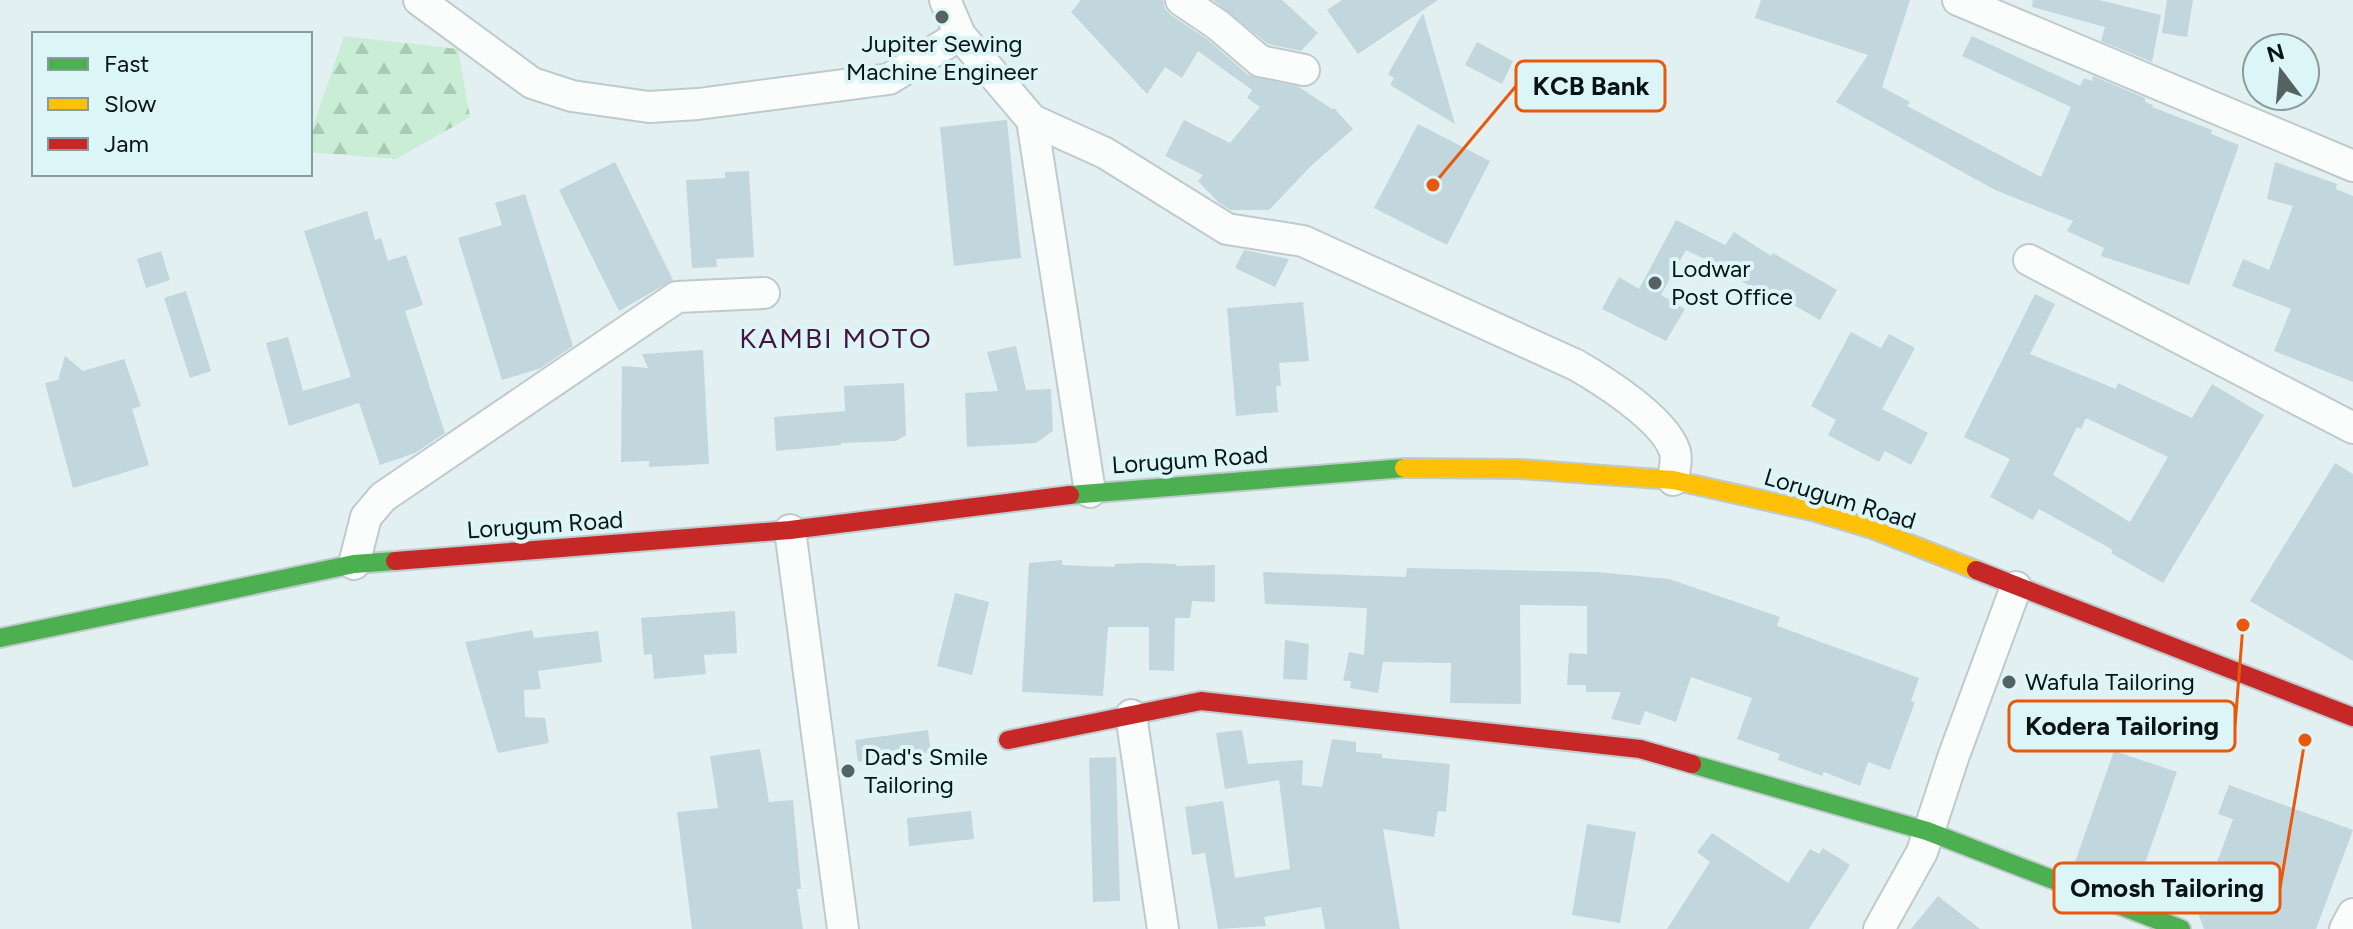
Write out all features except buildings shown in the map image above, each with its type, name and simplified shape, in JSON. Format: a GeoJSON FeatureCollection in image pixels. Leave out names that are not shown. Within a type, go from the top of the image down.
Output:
{"type":"FeatureCollection","features":[{"type":"Feature","properties":{"kind":"main road","name":"Lorugum Road"},"geometry":{"type":"LineString","coordinates":[[0,638],[354,564],[790,530],[1090,492],[1426,467],[1520,469],[1673,480],[1842,520],[2353,717]]}},
{"type":"Feature","properties":{"kind":"main road"},"geometry":{"type":"LineString","coordinates":[[1008,740],[1201,701],[1640,749],[1927,831],[2111,916],[2181,929]]}},
{"type":"Feature","properties":{"kind":"street"},"geometry":{"type":"LineString","coordinates":[[419,0],[532,83],[572,96],[649,107],[698,104],[889,79],[960,35]]}},
{"type":"Feature","properties":{"kind":"street"},"geometry":{"type":"LineString","coordinates":[[945,0],[960,35],[1032,120],[1105,153],[1227,229],[1303,241],[1576,365],[1615,387],[1669,441],[1676,452],[1673,480]]}},
{"type":"Feature","properties":{"kind":"street"},"geometry":{"type":"LineString","coordinates":[[1181,0],[1218,25],[1260,61],[1304,70]]}},
{"type":"Feature","properties":{"kind":"street"},"geometry":{"type":"LineString","coordinates":[[1958,0],[2353,166]]}},
{"type":"Feature","properties":{"kind":"street"},"geometry":{"type":"LineString","coordinates":[[1032,120],[1090,492]]}},
{"type":"Feature","properties":{"kind":"street"},"geometry":{"type":"LineString","coordinates":[[2029,260],[2353,428]]}},
{"type":"Feature","properties":{"kind":"street"},"geometry":{"type":"LineString","coordinates":[[354,564],[366,517],[383,497],[677,297],[764,293]]}},
{"type":"Feature","properties":{"kind":"street"},"geometry":{"type":"LineString","coordinates":[[790,530],[843,929]]}},
{"type":"Feature","properties":{"kind":"street"},"geometry":{"type":"LineString","coordinates":[[1879,929],[1922,852],[2016,587]]}},
{"type":"Feature","properties":{"kind":"street"},"geometry":{"type":"LineString","coordinates":[[1131,715],[1163,929]]}},
{"type":"Feature","properties":{"kind":"street"},"geometry":{"type":"LineString","coordinates":[[2345,929],[2353,914]]}},
{"type":"Feature","properties":{"kind":"green space"},"geometry":{"type":"Polygon","coordinates":[[[344,36],[458,49],[470,117],[396,159],[312,152],[312,129],[344,36]]]}},
{"type":"Feature","properties":{"kind":"traffic: fast"},"geometry":{"type":"LineString","coordinates":[[1070,495],[1404,468]]}},
{"type":"Feature","properties":{"kind":"traffic: fast"},"geometry":{"type":"LineString","coordinates":[[0,638],[354,564],[395,561]]}},
{"type":"Feature","properties":{"kind":"traffic: fast"},"geometry":{"type":"LineString","coordinates":[[1692,764],[1927,831],[2181,929]]}},
{"type":"Feature","properties":{"kind":"traffic: slow"},"geometry":{"type":"LineString","coordinates":[[1404,468],[1520,469],[1673,480],[1812,511],[1872,529],[1976,570]]}},
{"type":"Feature","properties":{"kind":"traffic: jam"},"geometry":{"type":"LineString","coordinates":[[395,561],[790,530],[1070,495]]}},
{"type":"Feature","properties":{"kind":"traffic: jam"},"geometry":{"type":"LineString","coordinates":[[1976,570],[2353,717]]}},
{"type":"Feature","properties":{"kind":"traffic: jam"},"geometry":{"type":"LineString","coordinates":[[1008,740],[1201,701],[1640,749],[1692,764]]}},
{"type":"Feature","properties":{"kind":"place","name":"Jupiter Sewing Machine Engineer"},"geometry":{"type":"Point","coordinates":[942,17]}},
{"type":"Feature","properties":{"kind":"place","name":"KCB Bank"},"geometry":{"type":"Point","coordinates":[1433,185]}},
{"type":"Feature","properties":{"kind":"place","name":"Lodwar Post Office"},"geometry":{"type":"Point","coordinates":[1655,283]}},
{"type":"Feature","properties":{"kind":"place","name":"Kodera Tailoring"},"geometry":{"type":"Point","coordinates":[2243,625]}},
{"type":"Feature","properties":{"kind":"place","name":"Wafula Tailoring"},"geometry":{"type":"Point","coordinates":[2009,682]}},
{"type":"Feature","properties":{"kind":"place","name":"Omosh Tailoring"},"geometry":{"type":"Point","coordinates":[2305,740]}},
{"type":"Feature","properties":{"kind":"place","name":"Dad's Smile Tailoring"},"geometry":{"type":"Point","coordinates":[848,771]}},
{"type":"Feature","properties":{"kind":"district","name":"KAMBI MOTO"},"geometry":{"type":"Point","coordinates":[836,338]}}]}
